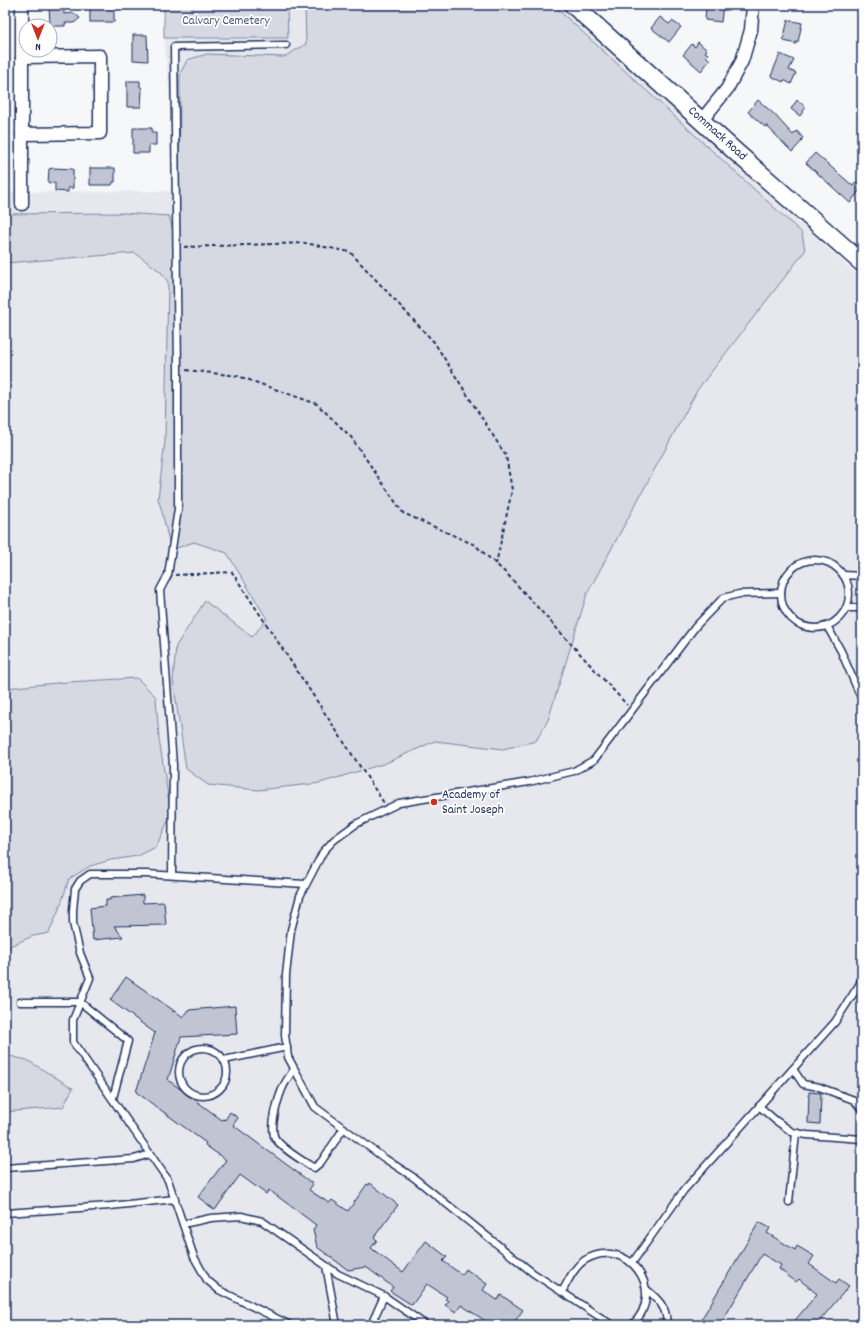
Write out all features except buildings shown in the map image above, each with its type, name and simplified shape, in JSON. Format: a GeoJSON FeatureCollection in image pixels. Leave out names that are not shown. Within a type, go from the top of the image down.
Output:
{"type":"FeatureCollection","features":[{"type":"Feature","properties":{"kind":"street"},"geometry":{"type":"LineString","coordinates":[[22,5],[22,18]]}},
{"type":"Feature","properties":{"kind":"street","name":"Commack Road"},"geometry":{"type":"LineString","coordinates":[[573,5],[737,153],[862,262]]}},
{"type":"Feature","properties":{"kind":"street"},"geometry":{"type":"LineString","coordinates":[[702,120],[727,89],[742,61],[752,30],[753,5]]}},
{"type":"Feature","properties":{"kind":"street"},"geometry":{"type":"LineString","coordinates":[[22,134],[100,133],[100,56],[58,57]]}},
{"type":"Feature","properties":{"kind":"street"},"geometry":{"type":"LineString","coordinates":[[22,58],[22,204]]}},
{"type":"Feature","properties":{"kind":"lane"},"geometry":{"type":"LineString","coordinates":[[172,875],[173,765],[160,590],[168,575],[178,508],[178,369],[174,47],[286,45]]}},
{"type":"Feature","properties":{"kind":"lane"},"geometry":{"type":"LineString","coordinates":[[816,560],[829,563],[843,575],[847,582],[850,595],[846,608],[839,619],[827,626],[814,628],[801,626],[790,618],[783,607],[781,594],[784,580],[792,570],[803,562],[816,560]]}},
{"type":"Feature","properties":{"kind":"lane"},"geometry":{"type":"LineString","coordinates":[[843,575],[862,576]]}},
{"type":"Feature","properties":{"kind":"lane"},"geometry":{"type":"LineString","coordinates":[[612,1325],[533,1273],[412,1177],[315,1107],[288,1057],[285,1035],[286,975],[291,930],[300,896],[323,852],[334,840],[356,824],[399,803],[528,782],[574,771],[594,760],[696,626],[723,598],[739,594],[781,594]]}},
{"type":"Feature","properties":{"kind":"lane"},"geometry":{"type":"LineString","coordinates":[[846,608],[862,608]]}},
{"type":"Feature","properties":{"kind":"lane"},"geometry":{"type":"LineString","coordinates":[[827,626],[862,700]]}},
{"type":"Feature","properties":{"kind":"lane"},"geometry":{"type":"LineString","coordinates":[[290,1325],[219,1290],[206,1280],[194,1257],[168,1180],[74,1042],[73,1020],[90,978],[80,953],[72,923],[73,897],[75,889],[80,881],[90,874],[172,875],[305,884]]}},
{"type":"Feature","properties":{"kind":"lane"},"geometry":{"type":"LineString","coordinates":[[632,1263],[684,1190],[835,1022],[859,985],[862,977]]}},
{"type":"Feature","properties":{"kind":"lane"},"geometry":{"type":"LineString","coordinates":[[20,1002],[80,1002],[128,1040],[113,1098]]}},
{"type":"Feature","properties":{"kind":"lane"},"geometry":{"type":"LineString","coordinates":[[224,1060],[287,1047]]}},
{"type":"Feature","properties":{"kind":"lane"},"geometry":{"type":"LineString","coordinates":[[209,1048],[216,1052],[224,1060],[228,1072],[227,1080],[217,1093],[206,1097],[194,1095],[187,1091],[182,1084],[179,1076],[179,1068],[182,1060],[193,1050],[209,1048]]}},
{"type":"Feature","properties":{"kind":"lane"},"geometry":{"type":"LineString","coordinates":[[294,1069],[285,1083],[278,1099],[274,1126],[275,1138],[284,1147],[314,1168],[321,1162],[344,1128]]}},
{"type":"Feature","properties":{"kind":"lane"},"geometry":{"type":"LineString","coordinates":[[793,1069],[803,1084],[819,1087],[854,1100],[862,1110]]}},
{"type":"Feature","properties":{"kind":"lane"},"geometry":{"type":"LineString","coordinates":[[759,1106],[792,1132],[807,1135],[862,1139]]}},
{"type":"Feature","properties":{"kind":"lane"},"geometry":{"type":"LineString","coordinates":[[789,1202],[796,1133]]}},
{"type":"Feature","properties":{"kind":"lane"},"geometry":{"type":"LineString","coordinates":[[5,1168],[134,1159],[150,1154]]}},
{"type":"Feature","properties":{"kind":"lane"},"geometry":{"type":"LineString","coordinates":[[5,1213],[110,1206],[175,1199]]}},
{"type":"Feature","properties":{"kind":"lane"},"geometry":{"type":"LineString","coordinates":[[183,1224],[211,1218],[241,1216],[262,1221],[338,1274],[384,1296],[426,1325]]}},
{"type":"Feature","properties":{"kind":"lane"},"geometry":{"type":"LineString","coordinates":[[562,1292],[575,1268],[585,1260],[598,1255],[611,1254],[624,1258],[632,1263],[642,1276],[646,1289],[646,1302],[641,1314],[632,1325]]}},
{"type":"Feature","properties":{"kind":"lane"},"geometry":{"type":"LineString","coordinates":[[326,1266],[337,1325]]}},
{"type":"Feature","properties":{"kind":"lane"},"geometry":{"type":"LineString","coordinates":[[646,1289],[659,1300],[667,1318],[666,1325]]}},
{"type":"Feature","properties":{"kind":"lane"},"geometry":{"type":"LineString","coordinates":[[371,1325],[384,1296]]}},
{"type":"Feature","properties":{"kind":"path"},"geometry":{"type":"LineString","coordinates":[[176,247],[305,243],[350,252],[434,342],[506,456],[512,490],[496,564]]}},
{"type":"Feature","properties":{"kind":"path"},"geometry":{"type":"LineString","coordinates":[[178,369],[238,376],[317,404],[351,437],[403,513],[475,545],[508,574],[632,710]]}},
{"type":"Feature","properties":{"kind":"path"},"geometry":{"type":"LineString","coordinates":[[168,575],[232,572],[387,808]]}},
{"type":"Feature","properties":{"kind":"shaded area","name":"Academy of Saint Joseph"},"geometry":{"type":"Polygon","coordinates":[[[287,5],[558,5],[862,279],[862,1325],[5,1325],[5,192],[179,191],[164,38],[287,38],[287,5]]]}},
{"type":"Feature","properties":{"kind":"green space","name":"Calvary Cemetery"},"geometry":{"type":"Polygon","coordinates":[[[164,5],[287,5],[288,38],[164,38],[164,5]]]}},
{"type":"Feature","properties":{"kind":"green space"},"geometry":{"type":"Polygon","coordinates":[[[305,5],[553,5],[802,233],[805,251],[698,389],[587,594],[548,720],[536,741],[503,749],[435,741],[386,763],[320,783],[258,790],[208,785],[186,769],[173,680],[176,646],[205,601],[252,637],[267,619],[227,553],[194,542],[171,550],[158,499],[165,441],[168,282],[161,272],[135,253],[5,263],[5,214],[123,213],[169,216],[179,251],[180,74],[187,60],[207,54],[284,57],[306,44],[305,5]]]}},
{"type":"Feature","properties":{"kind":"green space"},"geometry":{"type":"Polygon","coordinates":[[[137,678],[156,697],[159,739],[171,814],[156,847],[138,856],[111,860],[90,866],[69,879],[49,933],[33,936],[10,946],[5,962],[5,688],[67,682],[137,678]]]}},
{"type":"Feature","properties":{"kind":"green space"},"geometry":{"type":"Polygon","coordinates":[[[5,1055],[27,1060],[73,1088],[63,1107],[5,1112],[5,1055]]]}},
{"type":"Feature","properties":{"kind":"place","name":"Academy of Saint Joseph"},"geometry":{"type":"Point","coordinates":[434,802]}}]}
